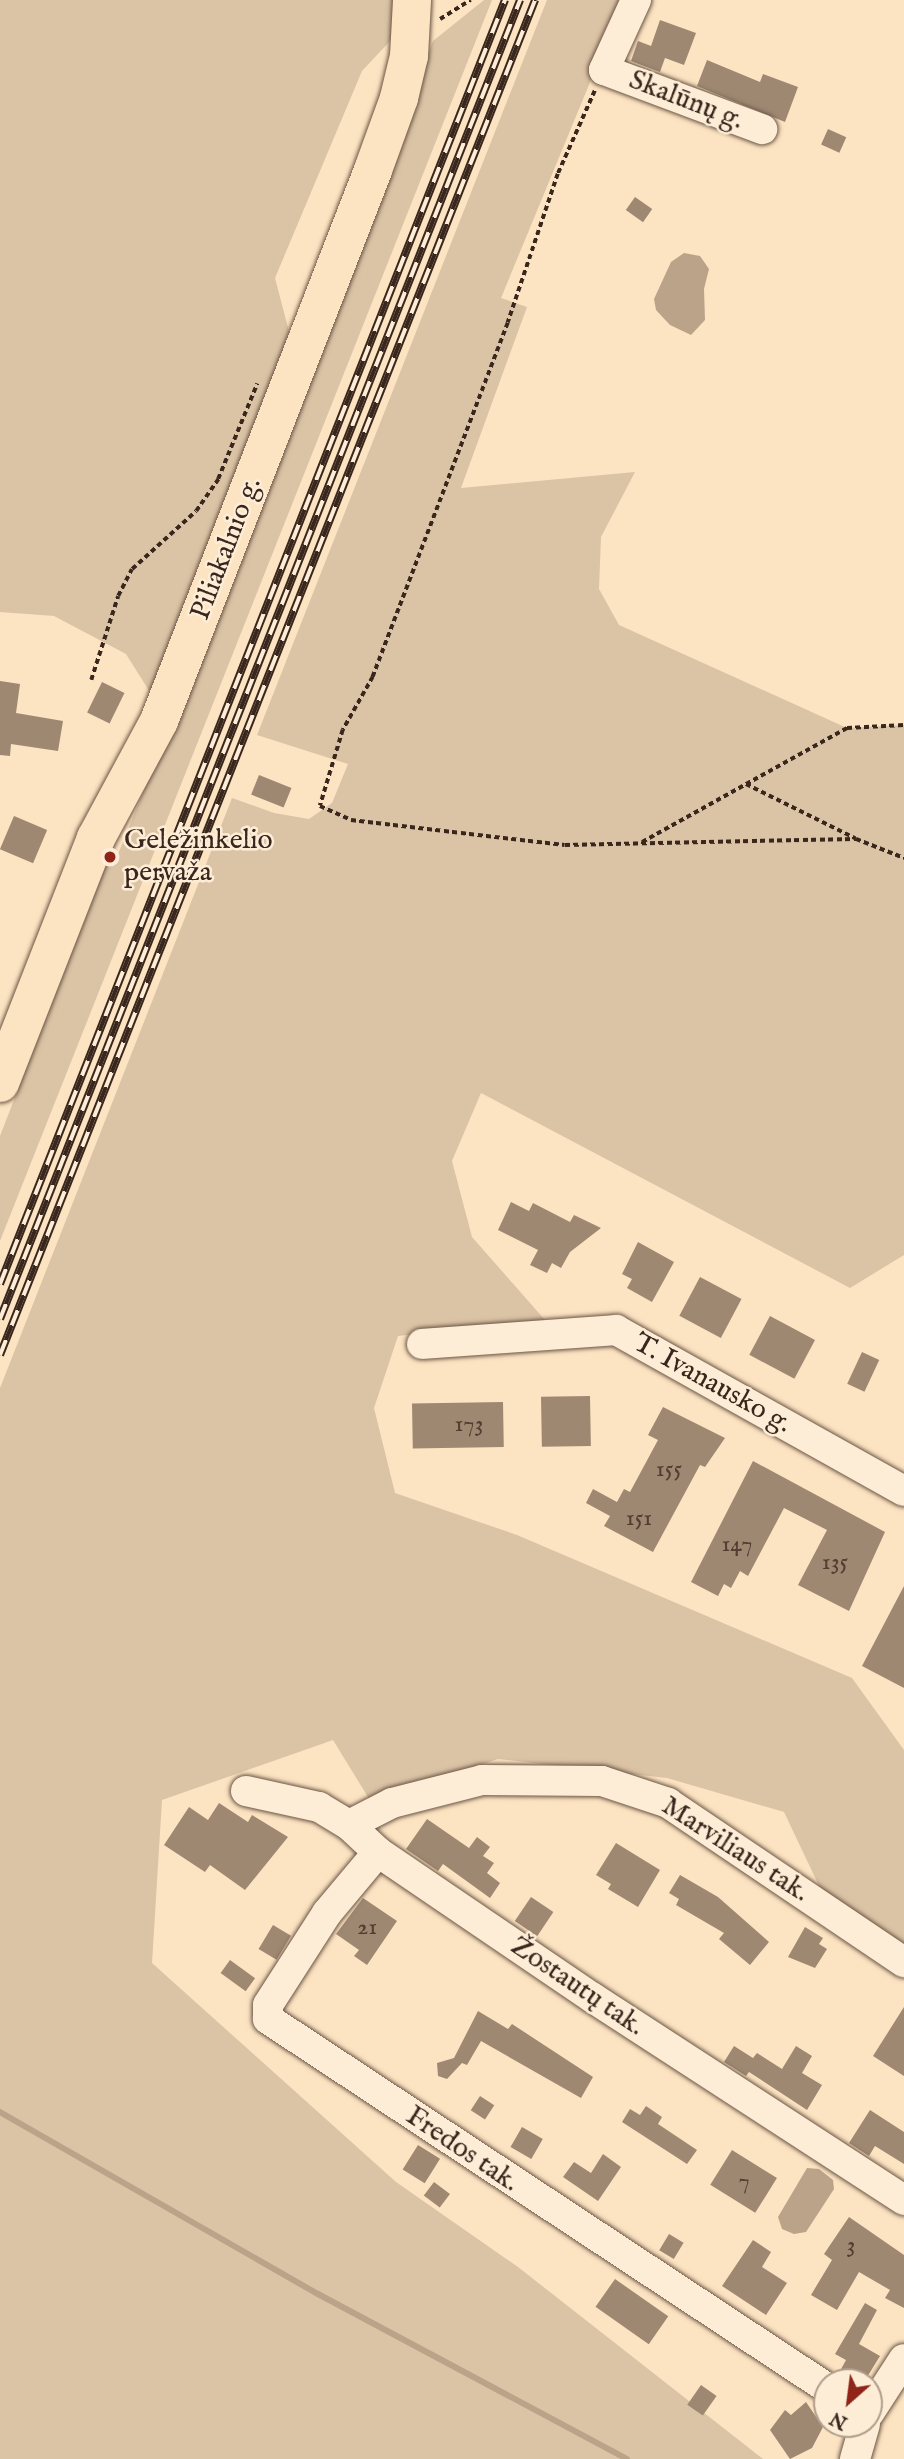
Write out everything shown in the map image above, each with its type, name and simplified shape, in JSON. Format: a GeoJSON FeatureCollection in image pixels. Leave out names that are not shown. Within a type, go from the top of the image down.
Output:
{"type":"FeatureCollection","features":[{"type":"Feature","properties":{"kind":"main road","name":"Piliakalnio g."},"geometry":{"type":"LineString","coordinates":[[0,1083],[96,838],[159,721],[239,521],[399,98],[412,11]]}},
{"type":"Feature","properties":{"kind":"street","name":"Skalūnų g."},"geometry":{"type":"LineString","coordinates":[[636,0],[604,70],[762,130]]}},
{"type":"Feature","properties":{"kind":"street","name":"T. Ivanausko g."},"geometry":{"type":"LineString","coordinates":[[422,1344],[616,1331],[904,1491]]}},
{"type":"Feature","properties":{"kind":"street","name":"Marviliaus tak."},"geometry":{"type":"LineString","coordinates":[[349,1825],[392,1803],[482,1780],[602,1781],[668,1803],[904,1962]]}},
{"type":"Feature","properties":{"kind":"street","name":"Žostautų tak."},"geometry":{"type":"LineString","coordinates":[[246,1791],[320,1807],[349,1825],[377,1852],[904,2200]]}},
{"type":"Feature","properties":{"kind":"street","name":"Fredos tak."},"geometry":{"type":"LineString","coordinates":[[377,1852],[327,1913],[268,2005],[268,2019],[813,2379]]}},
{"type":"Feature","properties":{"kind":"street"},"geometry":{"type":"LineString","coordinates":[[883,2391],[904,2359]]}},
{"type":"Feature","properties":{"kind":"street"},"geometry":{"type":"LineString","coordinates":[[855,2459],[861,2438]]}},
{"type":"Feature","properties":{"kind":"path"},"geometry":{"type":"LineString","coordinates":[[412,11],[445,18],[471,0]]}},
{"type":"Feature","properties":{"kind":"path"},"geometry":{"type":"LineString","coordinates":[[604,70],[558,174],[508,323],[373,677],[343,730],[320,806],[351,820],[565,845],[856,839]]}},
{"type":"Feature","properties":{"kind":"path"},"geometry":{"type":"LineString","coordinates":[[91,680],[118,596],[132,569],[196,511],[218,479],[260,379]]}},
{"type":"Feature","properties":{"kind":"path"},"geometry":{"type":"LineString","coordinates":[[640,843],[847,728],[904,725]]}},
{"type":"Feature","properties":{"kind":"path"},"geometry":{"type":"LineString","coordinates":[[746,784],[856,839],[904,858]]}},
{"type":"Feature","properties":{"kind":"shaded area"},"geometry":{"type":"Polygon","coordinates":[[[0,0],[400,0],[391,40],[362,71],[275,278],[292,343],[153,697],[126,654],[54,616],[0,612],[0,0]]]}},
{"type":"Feature","properties":{"kind":"shaded area"},"geometry":{"type":"Polygon","coordinates":[[[484,0],[492,0],[0,1241],[0,1136],[81,927],[107,862],[114,864],[236,563],[433,41],[484,0]]]}},
{"type":"Feature","properties":{"kind":"shaded area"},"geometry":{"type":"Polygon","coordinates":[[[547,0],[624,0],[501,298],[527,307],[461,488],[635,472],[601,537],[599,589],[619,625],[847,728],[904,725],[904,1255],[850,1288],[481,1093],[452,1161],[472,1237],[545,1320],[398,1336],[374,1408],[395,1493],[517,1535],[852,1678],[904,1750],[904,1953],[829,1907],[784,1812],[667,1778],[498,1759],[371,1802],[333,1740],[162,1800],[152,1963],[396,2182],[518,2267],[763,2459],[0,2459],[0,1388],[232,798],[274,813],[309,819],[332,803],[348,764],[257,735],[547,0]]]}},
{"type":"Feature","properties":{"kind":"shaded area"},"geometry":{"type":"Polygon","coordinates":[[[684,253],[700,256],[709,269],[704,289],[705,320],[691,335],[670,325],[656,310],[654,299],[671,262],[684,253]]]}},
{"type":"Feature","properties":{"kind":"shaded area"},"geometry":{"type":"Polygon","coordinates":[[[807,2168],[819,2169],[833,2180],[834,2189],[806,2232],[794,2234],[782,2229],[778,2217],[807,2168]]]}},
{"type":"Feature","properties":{"kind":"building"},"geometry":{"type":"Polygon","coordinates":[[[660,20],[696,33],[684,65],[665,58],[660,72],[631,61],[638,41],[651,46],[660,20]]]}},
{"type":"Feature","properties":{"kind":"building"},"geometry":{"type":"Polygon","coordinates":[[[707,60],[760,82],[763,74],[798,87],[785,122],[697,86],[707,60]]]}},
{"type":"Feature","properties":{"kind":"building"},"geometry":{"type":"Polygon","coordinates":[[[828,129],[846,137],[839,153],[821,145],[828,129]]]}},
{"type":"Feature","properties":{"kind":"building"},"geometry":{"type":"Polygon","coordinates":[[[635,197],[652,209],[643,222],[626,210],[635,197]]]}},
{"type":"Feature","properties":{"kind":"building"},"geometry":{"type":"Polygon","coordinates":[[[0,681],[20,684],[16,713],[63,721],[58,751],[11,744],[10,756],[0,755],[0,681]]]}},
{"type":"Feature","properties":{"kind":"building"},"geometry":{"type":"Polygon","coordinates":[[[102,682],[124,693],[110,724],[87,713],[102,682]]]}},
{"type":"Feature","properties":{"kind":"building"},"geometry":{"type":"Polygon","coordinates":[[[259,775],[291,788],[284,808],[251,794],[259,775]]]}},
{"type":"Feature","properties":{"kind":"building"},"geometry":{"type":"Polygon","coordinates":[[[14,816],[47,830],[33,863],[0,849],[14,816]]]}},
{"type":"Feature","properties":{"kind":"building"},"geometry":{"type":"Polygon","coordinates":[[[511,1202],[529,1211],[533,1203],[570,1222],[574,1215],[601,1228],[570,1252],[561,1268],[552,1263],[547,1273],[530,1265],[538,1250],[498,1230],[511,1202]]]}},
{"type":"Feature","properties":{"kind":"building"},"geometry":{"type":"Polygon","coordinates":[[[638,1242],[674,1262],[652,1302],[627,1288],[632,1279],[622,1274],[638,1242]]]}},
{"type":"Feature","properties":{"kind":"building"},"geometry":{"type":"Polygon","coordinates":[[[700,1277],[741,1299],[721,1338],[679,1316],[700,1277]]]}},
{"type":"Feature","properties":{"kind":"building"},"geometry":{"type":"Polygon","coordinates":[[[770,1316],[815,1340],[794,1379],[749,1355],[770,1316]]]}},
{"type":"Feature","properties":{"kind":"building"},"geometry":{"type":"Polygon","coordinates":[[[862,1352],[879,1360],[864,1392],[847,1384],[862,1352]]]}},
{"type":"Feature","properties":{"kind":"building"},"geometry":{"type":"Polygon","coordinates":[[[590,1396],[591,1446],[542,1447],[541,1397],[590,1396]]]}},
{"type":"Feature","properties":{"kind":"building"},"geometry":{"type":"Polygon","coordinates":[[[503,1402],[504,1447],[413,1449],[412,1404],[503,1402]]]}},
{"type":"Feature","properties":{"kind":"building"},"geometry":{"type":"Polygon","coordinates":[[[663,1407],[725,1438],[705,1467],[700,1465],[653,1552],[604,1526],[610,1516],[586,1503],[593,1489],[617,1502],[624,1489],[630,1492],[658,1440],[648,1435],[663,1407]]]}},
{"type":"Feature","properties":{"kind":"building"},"geometry":{"type":"Polygon","coordinates":[[[753,1461],[885,1532],[849,1611],[798,1585],[827,1530],[784,1508],[748,1576],[740,1571],[731,1588],[724,1584],[718,1596],[691,1582],[753,1461]]]}},
{"type":"Feature","properties":{"kind":"building"},"geometry":{"type":"Polygon","coordinates":[[[904,1586],[904,1688],[862,1666],[904,1586]]]}},
{"type":"Feature","properties":{"kind":"building"},"geometry":{"type":"Polygon","coordinates":[[[219,1803],[248,1822],[252,1815],[288,1837],[245,1890],[210,1865],[205,1872],[164,1845],[189,1807],[208,1820],[219,1803]]]}},
{"type":"Feature","properties":{"kind":"building"},"geometry":{"type":"Polygon","coordinates":[[[427,1819],[469,1848],[477,1837],[490,1847],[483,1856],[494,1863],[487,1873],[500,1883],[490,1898],[443,1864],[438,1871],[406,1849],[427,1819]]]}},
{"type":"Feature","properties":{"kind":"building"},"geometry":{"type":"Polygon","coordinates":[[[616,1843],[660,1870],[638,1907],[608,1889],[611,1884],[596,1875],[616,1843]]]}},
{"type":"Feature","properties":{"kind":"building"},"geometry":{"type":"Polygon","coordinates":[[[680,1875],[718,1897],[769,1942],[750,1965],[719,1939],[724,1933],[676,1905],[679,1899],[669,1893],[680,1875]]]}},
{"type":"Feature","properties":{"kind":"building"},"geometry":{"type":"Polygon","coordinates":[[[531,1897],[553,1912],[537,1936],[515,1921],[531,1897]]]}},
{"type":"Feature","properties":{"kind":"building"},"geometry":{"type":"Polygon","coordinates":[[[363,1898],[397,1921],[367,1965],[354,1956],[359,1950],[336,1934],[363,1898]]]}},
{"type":"Feature","properties":{"kind":"building"},"geometry":{"type":"Polygon","coordinates":[[[273,1925],[291,1936],[277,1960],[259,1949],[273,1925]]]}},
{"type":"Feature","properties":{"kind":"building"},"geometry":{"type":"Polygon","coordinates":[[[805,1927],[823,1938],[819,1944],[827,1949],[815,1968],[788,1957],[805,1927]]]}},
{"type":"Feature","properties":{"kind":"building"},"geometry":{"type":"Polygon","coordinates":[[[230,1960],[255,1978],[246,1991],[221,1973],[230,1960]]]}},
{"type":"Feature","properties":{"kind":"building"},"geometry":{"type":"Polygon","coordinates":[[[904,2007],[904,2076],[873,2056],[904,2007]]]}},
{"type":"Feature","properties":{"kind":"building"},"geometry":{"type":"Polygon","coordinates":[[[478,2011],[508,2029],[512,2024],[593,2077],[581,2098],[481,2041],[467,2065],[462,2063],[447,2079],[438,2076],[437,2063],[454,2058],[478,2011]]]}},
{"type":"Feature","properties":{"kind":"building"},"geometry":{"type":"Polygon","coordinates":[[[734,2046],[753,2058],[757,2053],[782,2069],[796,2046],[812,2056],[802,2073],[822,2085],[807,2110],[749,2072],[746,2076],[724,2062],[734,2046]]]}},
{"type":"Feature","properties":{"kind":"building"},"geometry":{"type":"Polygon","coordinates":[[[480,2096],[494,2105],[485,2120],[471,2110],[480,2096]]]}},
{"type":"Feature","properties":{"kind":"building"},"geometry":{"type":"Polygon","coordinates":[[[646,2106],[662,2117],[658,2124],[697,2150],[687,2164],[622,2122],[630,2109],[640,2115],[646,2106]]]}},
{"type":"Feature","properties":{"kind":"building"},"geometry":{"type":"Polygon","coordinates":[[[870,2110],[904,2132],[904,2164],[875,2146],[869,2156],[849,2143],[870,2110]]]}},
{"type":"Feature","properties":{"kind":"building"},"geometry":{"type":"Polygon","coordinates":[[[522,2127],[543,2139],[531,2159],[510,2147],[522,2127]]]}},
{"type":"Feature","properties":{"kind":"building"},"geometry":{"type":"Polygon","coordinates":[[[418,2145],[440,2159],[425,2183],[403,2170],[418,2145]]]}},
{"type":"Feature","properties":{"kind":"building"},"geometry":{"type":"Polygon","coordinates":[[[732,2150],[777,2178],[755,2213],[710,2185],[732,2150]]]}},
{"type":"Feature","properties":{"kind":"building"},"geometry":{"type":"Polygon","coordinates":[[[603,2154],[621,2167],[598,2201],[563,2177],[574,2162],[591,2173],[603,2154]]]}},
{"type":"Feature","properties":{"kind":"building"},"geometry":{"type":"Polygon","coordinates":[[[434,2182],[450,2194],[440,2208],[424,2196],[434,2182]]]}},
{"type":"Feature","properties":{"kind":"building"},"geometry":{"type":"Polygon","coordinates":[[[849,2217],[904,2255],[904,2308],[885,2298],[890,2290],[859,2272],[837,2310],[811,2295],[832,2260],[824,2254],[849,2217]]]}},
{"type":"Feature","properties":{"kind":"building"},"geometry":{"type":"Polygon","coordinates":[[[669,2234],[684,2243],[674,2259],[659,2250],[669,2234]]]}},
{"type":"Feature","properties":{"kind":"building"},"geometry":{"type":"Polygon","coordinates":[[[753,2240],[771,2252],[762,2267],[787,2283],[766,2315],[722,2286],[753,2240]]]}},
{"type":"Feature","properties":{"kind":"building"},"geometry":{"type":"Polygon","coordinates":[[[615,2279],[668,2316],[649,2344],[595,2307],[615,2279]]]}},
{"type":"Feature","properties":{"kind":"building"},"geometry":{"type":"Polygon","coordinates":[[[865,2303],[877,2310],[859,2344],[880,2356],[873,2368],[842,2368],[846,2360],[835,2354],[865,2303]]]}},
{"type":"Feature","properties":{"kind":"building"},"geometry":{"type":"Polygon","coordinates":[[[701,2385],[717,2396],[703,2416],[687,2405],[701,2385]]]}},
{"type":"Feature","properties":{"kind":"building"},"geometry":{"type":"Polygon","coordinates":[[[806,2402],[813,2412],[813,2438],[817,2438],[812,2448],[790,2459],[770,2430],[785,2410],[791,2415],[806,2402]]]}},
{"type":"Feature","properties":{"kind":"waterway"},"geometry":{"type":"LineString","coordinates":[[0,2112],[318,2294],[627,2459]]}},
{"type":"Feature","properties":{"kind":"railway"},"geometry":{"type":"LineString","coordinates":[[0,1284],[505,0]]}},
{"type":"Feature","properties":{"kind":"railway"},"geometry":{"type":"LineString","coordinates":[[0,1319],[520,0]]}},
{"type":"Feature","properties":{"kind":"railway"},"geometry":{"type":"LineString","coordinates":[[0,1355],[535,0]]}},
{"type":"Feature","properties":{"kind":"place","name":"Geležinkelio pervaža"},"geometry":{"type":"Point","coordinates":[110,857]}}]}
